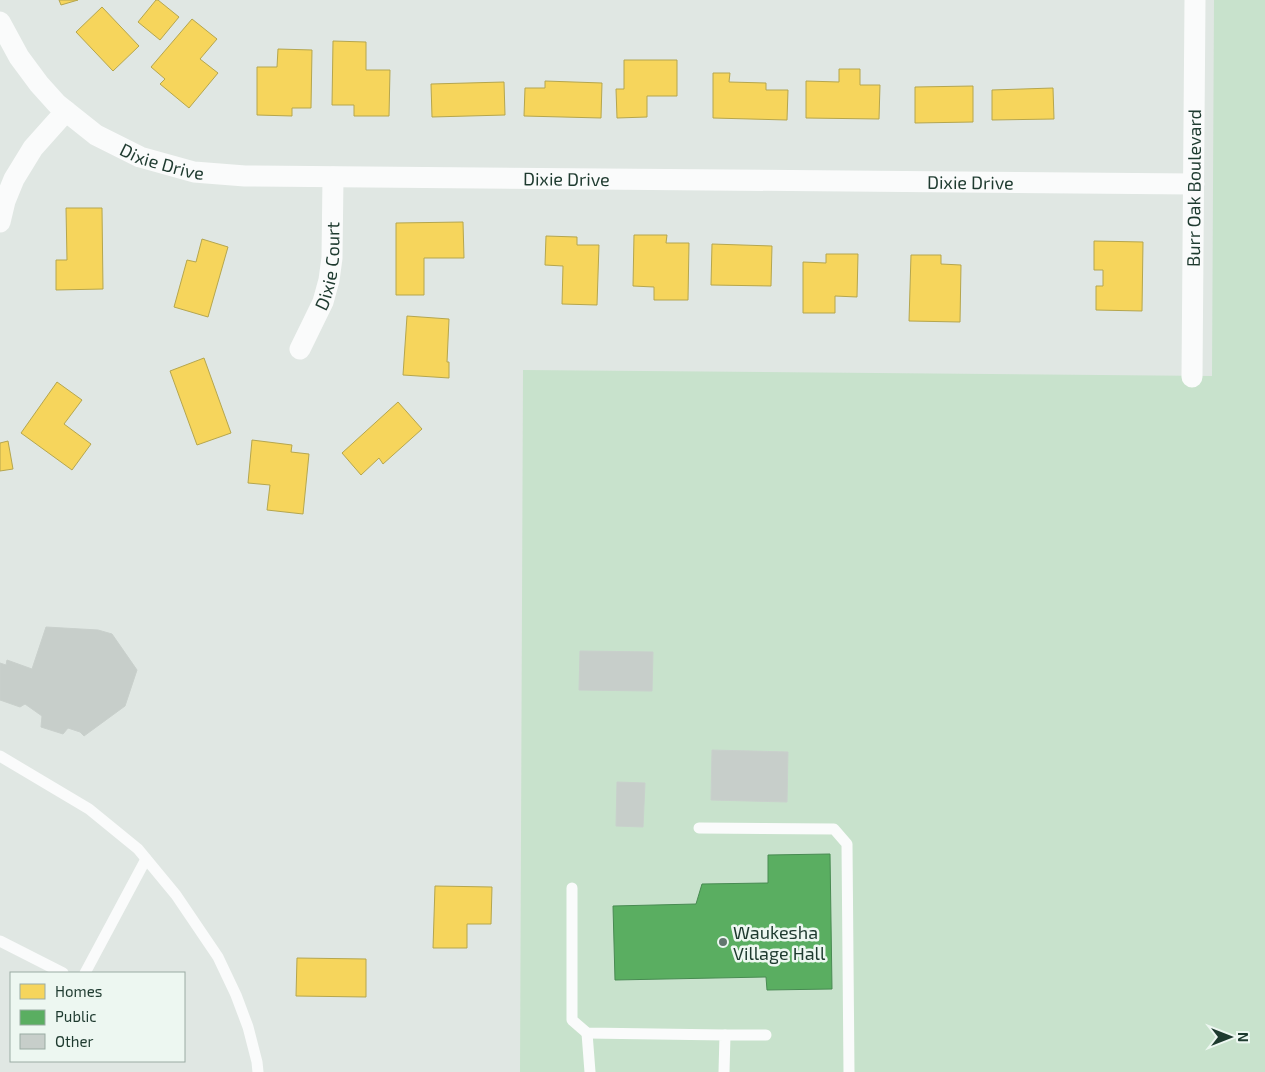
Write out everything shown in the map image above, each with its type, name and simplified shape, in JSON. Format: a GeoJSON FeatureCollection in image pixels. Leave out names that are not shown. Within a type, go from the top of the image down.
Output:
{"type":"FeatureCollection","features":[{"type":"Feature","properties":{"kind":"street","name":"Burr Oak Boulevard"},"geometry":{"type":"LineString","coordinates":[[1192,376],[1195,0]]}},
{"type":"Feature","properties":{"kind":"street","name":"Dixie Drive"},"geometry":{"type":"LineString","coordinates":[[0,22],[9,41],[39,84],[57,104],[96,135],[140,156],[194,172],[244,176],[1194,184]]}},
{"type":"Feature","properties":{"kind":"street"},"geometry":{"type":"LineString","coordinates":[[0,222],[5,201],[14,179],[33,148],[66,111]]}},
{"type":"Feature","properties":{"kind":"street","name":"Dixie Court"},"geometry":{"type":"LineString","coordinates":[[300,350],[323,302],[329,280],[332,258],[333,177]]}},
{"type":"Feature","properties":{"kind":"lane"},"geometry":{"type":"LineString","coordinates":[[0,756],[89,809],[138,849],[176,895],[218,957],[236,995],[248,1027],[258,1072]]}},
{"type":"Feature","properties":{"kind":"lane"},"geometry":{"type":"LineString","coordinates":[[699,828],[834,829],[848,844],[849,1072]]}},
{"type":"Feature","properties":{"kind":"lane"},"geometry":{"type":"LineString","coordinates":[[86,972],[146,859]]}},
{"type":"Feature","properties":{"kind":"lane"},"geometry":{"type":"LineString","coordinates":[[572,888],[572,1020],[587,1033],[766,1035]]}},
{"type":"Feature","properties":{"kind":"lane"},"geometry":{"type":"LineString","coordinates":[[0,941],[61,972]]}},
{"type":"Feature","properties":{"kind":"lane"},"geometry":{"type":"LineString","coordinates":[[587,1033],[590,1072]]}},
{"type":"Feature","properties":{"kind":"lane"},"geometry":{"type":"LineString","coordinates":[[724,1072],[725,1035]]}},
{"type":"Feature","properties":{"kind":"green space"},"geometry":{"type":"Polygon","coordinates":[[[1214,0],[1265,0],[1265,1072],[520,1072],[523,370],[1212,376],[1214,0]]]}},
{"type":"Feature","properties":{"kind":"building: Homes"},"geometry":{"type":"Polygon","coordinates":[[[59,0],[78,0],[61,5],[59,0]]]}},
{"type":"Feature","properties":{"kind":"building: Homes"},"geometry":{"type":"Polygon","coordinates":[[[156,0],[179,17],[160,40],[138,22],[156,0]]]}},
{"type":"Feature","properties":{"kind":"building: Homes"},"geometry":{"type":"Polygon","coordinates":[[[102,7],[139,46],[113,71],[76,32],[102,7]]]}},
{"type":"Feature","properties":{"kind":"building: Homes"},"geometry":{"type":"Polygon","coordinates":[[[192,19],[217,39],[200,59],[218,73],[189,108],[160,84],[165,79],[151,67],[192,19]]]}},
{"type":"Feature","properties":{"kind":"building: Homes"},"geometry":{"type":"Polygon","coordinates":[[[333,41],[366,42],[366,70],[390,70],[389,116],[354,116],[354,105],[332,105],[333,41]]]}},
{"type":"Feature","properties":{"kind":"building: Homes"},"geometry":{"type":"Polygon","coordinates":[[[278,49],[312,50],[311,108],[292,108],[292,116],[257,115],[257,67],[277,67],[278,49]]]}},
{"type":"Feature","properties":{"kind":"building: Homes"},"geometry":{"type":"Polygon","coordinates":[[[624,60],[677,60],[677,96],[647,96],[647,117],[617,118],[616,89],[624,89],[624,60]]]}},
{"type":"Feature","properties":{"kind":"building: Homes"},"geometry":{"type":"Polygon","coordinates":[[[839,69],[860,69],[860,85],[880,85],[879,119],[806,118],[806,81],[839,82],[839,69]]]}},
{"type":"Feature","properties":{"kind":"building: Homes"},"geometry":{"type":"Polygon","coordinates":[[[713,73],[730,73],[729,82],[766,83],[766,90],[788,90],[787,120],[713,118],[713,73]]]}},
{"type":"Feature","properties":{"kind":"building: Homes"},"geometry":{"type":"Polygon","coordinates":[[[545,81],[602,83],[601,118],[524,116],[525,88],[545,88],[545,81]]]}},
{"type":"Feature","properties":{"kind":"building: Homes"},"geometry":{"type":"Polygon","coordinates":[[[504,82],[505,115],[432,117],[431,84],[504,82]]]}},
{"type":"Feature","properties":{"kind":"building: Homes"},"geometry":{"type":"Polygon","coordinates":[[[973,86],[973,122],[915,123],[915,87],[973,86]]]}},
{"type":"Feature","properties":{"kind":"building: Homes"},"geometry":{"type":"Polygon","coordinates":[[[1053,88],[1054,119],[992,120],[992,90],[1053,88]]]}},
{"type":"Feature","properties":{"kind":"building: Homes"},"geometry":{"type":"Polygon","coordinates":[[[66,208],[102,208],[103,289],[56,290],[56,260],[67,260],[66,208]]]}},
{"type":"Feature","properties":{"kind":"building: Homes"},"geometry":{"type":"Polygon","coordinates":[[[463,222],[464,258],[424,258],[424,295],[396,295],[396,223],[463,222]]]}},
{"type":"Feature","properties":{"kind":"building: Homes"},"geometry":{"type":"Polygon","coordinates":[[[634,235],[667,235],[666,243],[689,243],[688,300],[654,300],[654,287],[633,286],[634,235]]]}},
{"type":"Feature","properties":{"kind":"building: Homes"},"geometry":{"type":"Polygon","coordinates":[[[546,236],[577,237],[577,245],[599,245],[597,305],[562,304],[563,266],[545,265],[546,236]]]}},
{"type":"Feature","properties":{"kind":"building: Homes"},"geometry":{"type":"Polygon","coordinates":[[[202,239],[228,247],[208,317],[174,307],[187,260],[196,262],[202,239]]]}},
{"type":"Feature","properties":{"kind":"building: Homes"},"geometry":{"type":"Polygon","coordinates":[[[1094,241],[1143,242],[1142,311],[1096,310],[1096,286],[1103,286],[1103,270],[1094,270],[1094,241]]]}},
{"type":"Feature","properties":{"kind":"building: Homes"},"geometry":{"type":"Polygon","coordinates":[[[712,244],[772,246],[771,286],[711,285],[712,244]]]}},
{"type":"Feature","properties":{"kind":"building: Homes"},"geometry":{"type":"Polygon","coordinates":[[[826,254],[858,254],[857,297],[835,296],[835,313],[803,313],[803,262],[826,263],[826,254]]]}},
{"type":"Feature","properties":{"kind":"building: Homes"},"geometry":{"type":"Polygon","coordinates":[[[911,255],[941,255],[941,264],[961,265],[960,322],[909,321],[911,255]]]}},
{"type":"Feature","properties":{"kind":"building: Homes"},"geometry":{"type":"Polygon","coordinates":[[[407,316],[449,319],[447,362],[449,362],[449,378],[403,375],[407,316]]]}},
{"type":"Feature","properties":{"kind":"building: Homes"},"geometry":{"type":"Polygon","coordinates":[[[204,358],[231,433],[197,445],[170,371],[204,358]]]}},
{"type":"Feature","properties":{"kind":"building: Homes"},"geometry":{"type":"Polygon","coordinates":[[[57,382],[82,400],[64,424],[91,444],[72,470],[21,433],[57,382]]]}},
{"type":"Feature","properties":{"kind":"building: Homes"},"geometry":{"type":"Polygon","coordinates":[[[398,402],[422,429],[383,464],[379,458],[361,475],[342,453],[398,402]]]}},
{"type":"Feature","properties":{"kind":"building: Homes"},"geometry":{"type":"Polygon","coordinates":[[[252,440],[292,445],[291,452],[309,454],[303,514],[267,510],[270,485],[248,483],[252,440]]]}},
{"type":"Feature","properties":{"kind":"building: Homes"},"geometry":{"type":"Polygon","coordinates":[[[8,441],[13,469],[0,471],[0,443],[8,441]]]}},
{"type":"Feature","properties":{"kind":"building: Homes"},"geometry":{"type":"Polygon","coordinates":[[[435,886],[492,887],[491,924],[467,924],[467,948],[433,948],[435,886]]]}},
{"type":"Feature","properties":{"kind":"building: Homes"},"geometry":{"type":"Polygon","coordinates":[[[297,958],[366,959],[366,997],[296,996],[297,958]]]}},
{"type":"Feature","properties":{"kind":"building: Public","name":"Waukesha Village Hall"},"geometry":{"type":"Polygon","coordinates":[[[830,854],[832,989],[767,990],[766,977],[615,980],[613,906],[696,904],[702,884],[768,883],[768,855],[830,854]]]}},
{"type":"Feature","properties":{"kind":"building: Other"},"geometry":{"type":"Polygon","coordinates":[[[46,627],[98,630],[112,634],[137,670],[125,706],[84,736],[80,732],[68,728],[63,734],[41,727],[42,716],[25,704],[20,707],[0,700],[0,663],[6,665],[7,660],[32,669],[46,627]]]}},
{"type":"Feature","properties":{"kind":"building: Other"},"geometry":{"type":"Polygon","coordinates":[[[580,651],[653,652],[652,691],[579,690],[580,651]]]}},
{"type":"Feature","properties":{"kind":"building: Other"},"geometry":{"type":"Polygon","coordinates":[[[712,750],[788,752],[787,802],[711,800],[712,750]]]}},
{"type":"Feature","properties":{"kind":"building: Other"},"geometry":{"type":"Polygon","coordinates":[[[617,782],[645,783],[643,827],[616,826],[617,782]]]}},
{"type":"Feature","properties":{"kind":"place","name":"Waukesha Village Hall"},"geometry":{"type":"Point","coordinates":[723,942]}}]}
